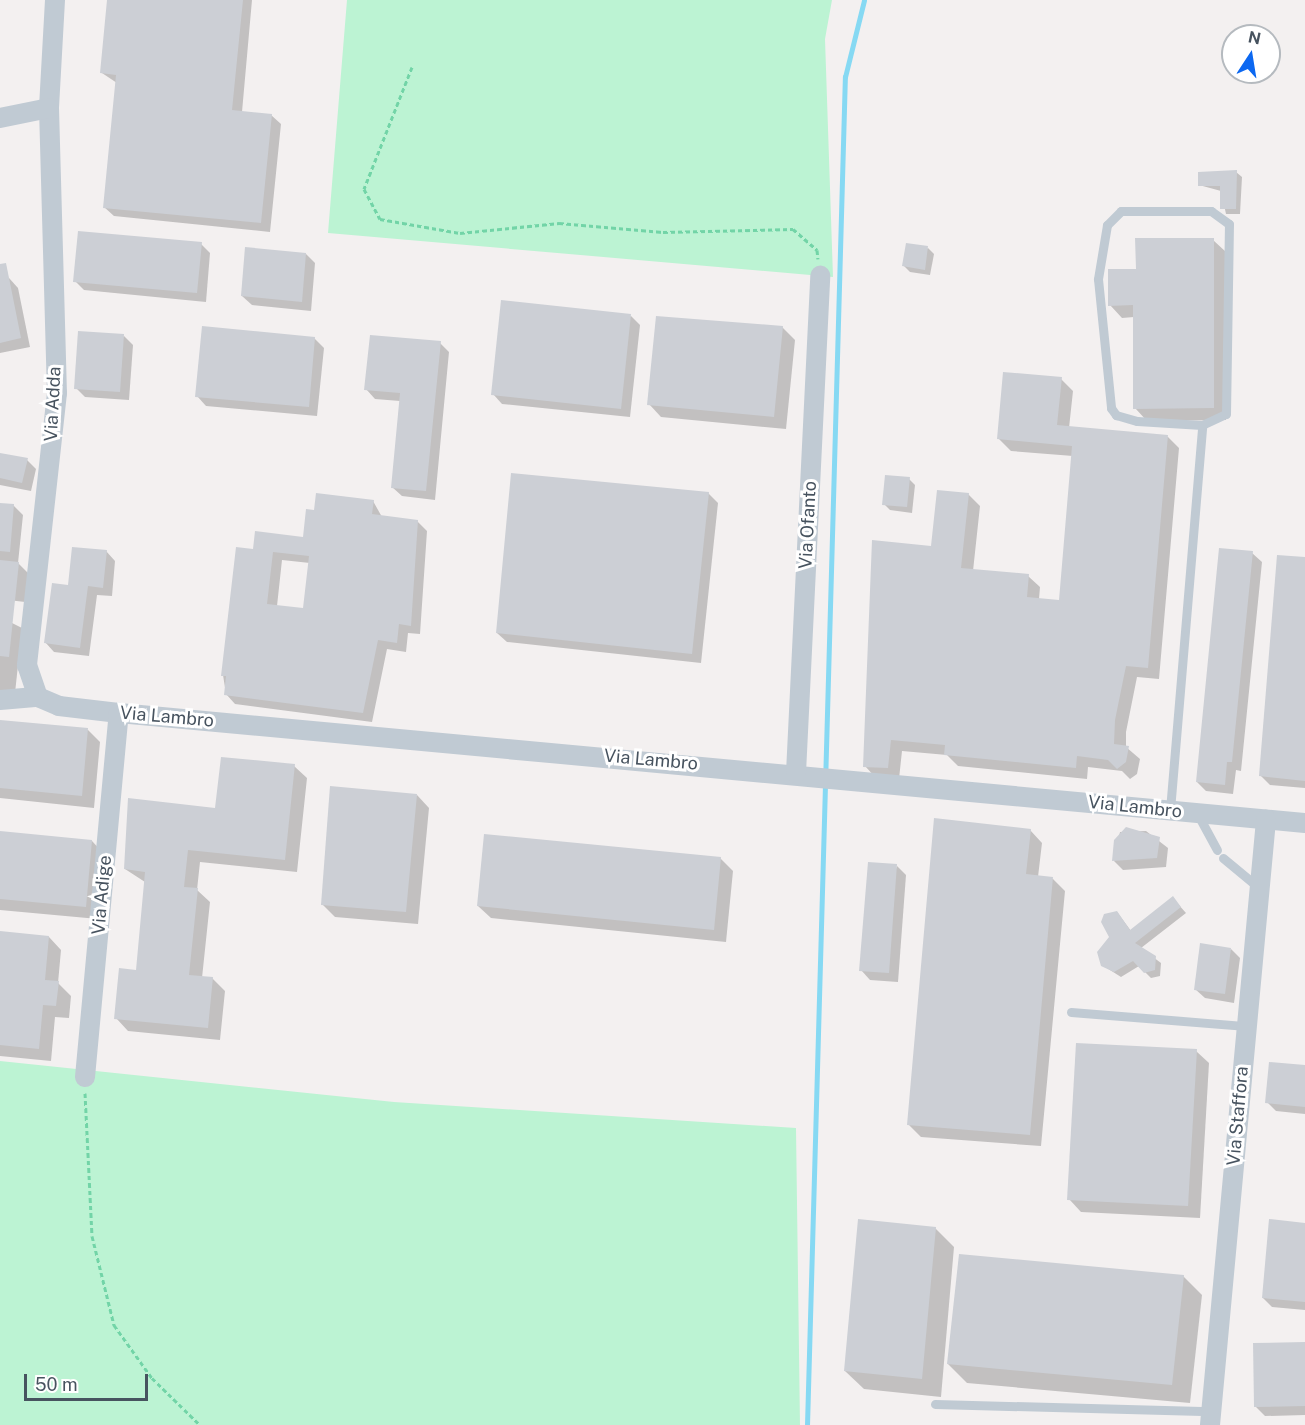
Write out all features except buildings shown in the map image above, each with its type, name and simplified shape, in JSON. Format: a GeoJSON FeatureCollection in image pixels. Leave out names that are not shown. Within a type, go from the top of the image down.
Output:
{"type":"FeatureCollection","features":[{"type":"Feature","properties":{"kind":"street","name":"Via Adda"},"geometry":{"type":"LineString","coordinates":[[38,697],[27,675],[27,654],[57,393],[49,108],[55,0]]}},
{"type":"Feature","properties":{"kind":"street"},"geometry":{"type":"LineString","coordinates":[[0,118],[49,108]]}},
{"type":"Feature","properties":{"kind":"street","name":"Via Ofanto"},"geometry":{"type":"LineString","coordinates":[[801,774],[820,276]]}},
{"type":"Feature","properties":{"kind":"street","name":"Via Lambro"},"geometry":{"type":"LineString","coordinates":[[0,700],[38,697],[59,706],[118,713],[837,777],[1305,823]]}},
{"type":"Feature","properties":{"kind":"street","name":"Via Adige"},"geometry":{"type":"LineString","coordinates":[[85,1077],[118,713]]}},
{"type":"Feature","properties":{"kind":"street","name":"Via Staffora"},"geometry":{"type":"LineString","coordinates":[[1211,1418],[1266,820]]}},
{"type":"Feature","properties":{"kind":"lane"},"geometry":{"type":"LineString","coordinates":[[1120,211],[1211,211],[1229,224],[1226,414],[1202,424],[1137,421],[1116,415],[1111,408],[1098,279],[1107,225],[1120,211]]}},
{"type":"Feature","properties":{"kind":"lane"},"geometry":{"type":"LineString","coordinates":[[1170,810],[1202,424]]}},
{"type":"Feature","properties":{"kind":"lane"},"geometry":{"type":"LineString","coordinates":[[1197,813],[1220,854],[1260,888]]}},
{"type":"Feature","properties":{"kind":"lane"},"geometry":{"type":"LineString","coordinates":[[1071,1012],[1246,1026]]}},
{"type":"Feature","properties":{"kind":"lane","name":"Via Staffora"},"geometry":{"type":"LineString","coordinates":[[935,1404],[1211,1418]]}},
{"type":"Feature","properties":{"kind":"path"},"geometry":{"type":"LineString","coordinates":[[412,67],[364,189],[380,219],[460,233],[559,223],[663,232],[793,229],[817,250],[820,276]]}},
{"type":"Feature","properties":{"kind":"path"},"geometry":{"type":"LineString","coordinates":[[85,1077],[92,1236],[114,1325],[152,1378],[200,1425]]}},
{"type":"Feature","properties":{"kind":"green space"},"geometry":{"type":"Polygon","coordinates":[[[347,0],[832,0],[825,39],[833,277],[328,233],[347,0]]]}},
{"type":"Feature","properties":{"kind":"green space"},"geometry":{"type":"Polygon","coordinates":[[[0,1061],[394,1102],[796,1128],[800,1425],[0,1425],[0,1061]]]}},
{"type":"Feature","properties":{"kind":"waterway"},"geometry":{"type":"LineString","coordinates":[[807,1425],[845,77],[864,0]]}}]}
